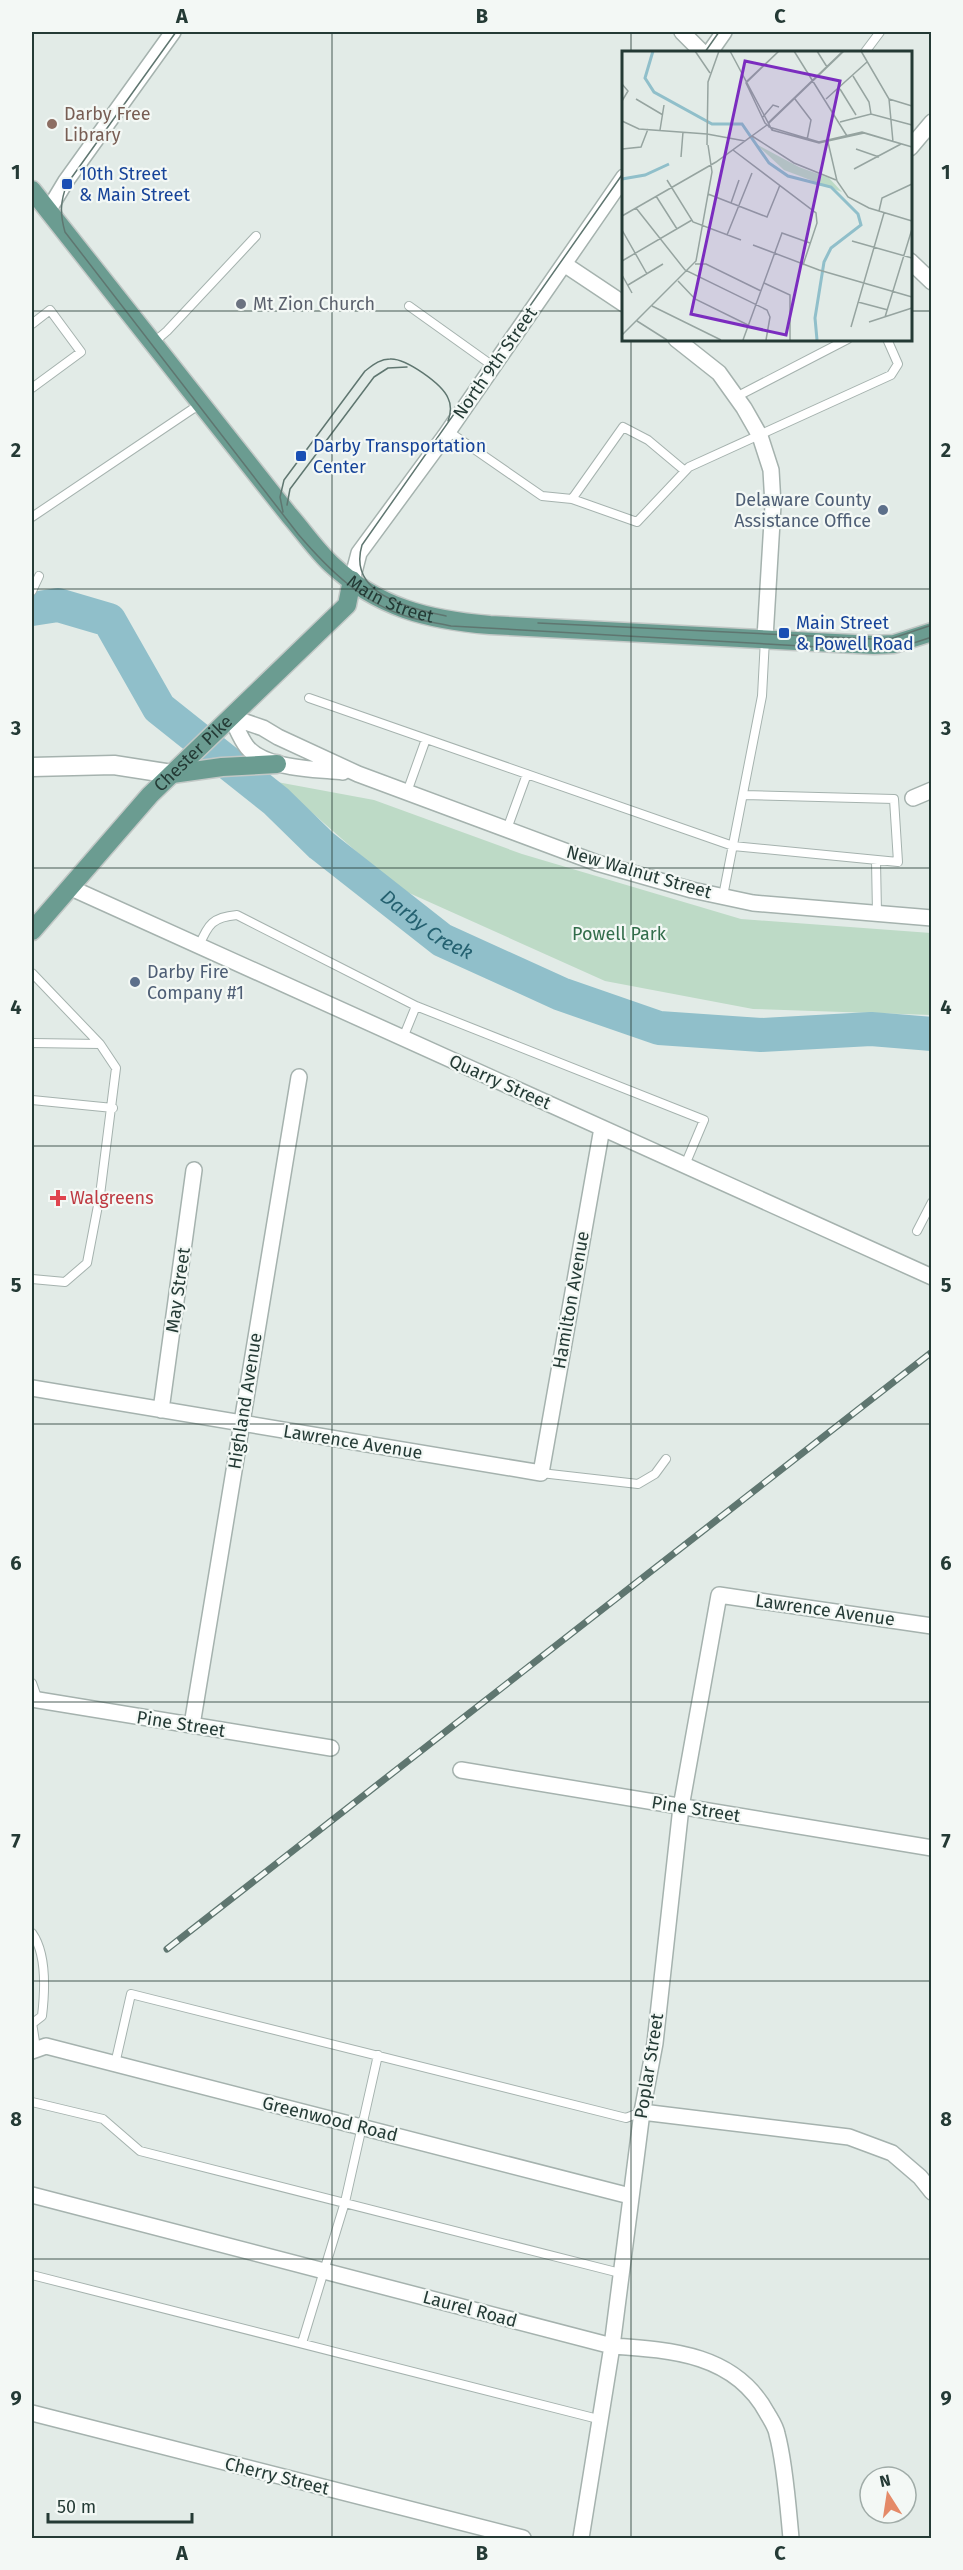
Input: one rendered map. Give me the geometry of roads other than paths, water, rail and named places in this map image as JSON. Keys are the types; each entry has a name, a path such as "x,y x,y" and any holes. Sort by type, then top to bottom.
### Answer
{"main road":[{"name":"Main Street","path":"32,190 152,344 324,556 351,580 378,598 410,613 452,622 894,644 932,632"},
{"name":"Chester Pike","path":"32,931 135,811 346,605 351,580"},
{"path":"172,774 277,764"}],"street":[{"path":"48,211 66,181 173,32"},
{"path":"682,32 701,51"},
{"path":"711,51 724,32"},
{"path":"912,146 932,122"},
{"name":"North 9th Street","path":"351,580 359,553 448,431 622,180"},
{"path":"912,263 932,282"},
{"path":"564,264 622,303"},
{"path":"677,340 719,373 760,436 771,470 773,505 765,638"},
{"name":"New Walnut Street","path":"231,717 248,747 257,755 277,764 358,774"},
{"name":"New Walnut Street","path":"231,717 263,728 358,774 597,863 753,903 932,918"},
{"path":"32,767 120,766 172,774"},
{"path":"914,798 932,790"},
{"name":"Quarry Street","path":"69,887 932,1276"},
{"name":"Highland Avenue","path":"192,1725 299,1077"},
{"name":"Hamilton Avenue","path":"541,1473 602,1128"},
{"name":"May Street","path":"161,1410 194,1170"},
{"name":"Lawrence Avenue","path":"32,1388 541,1473"},
{"name":"Lawrence Avenue","path":"718,1595 932,1626"},
{"name":"Poplar Street","path":"581,2538 598,2419 612,2346 642,2112 655,2043 681,1807 718,1595"},
{"name":"Pine Street","path":"35,1700 331,1748"},
{"name":"Pine Street","path":"461,1770 932,1848"},
{"name":"Greenwood Road","path":"34,2049 46,2046 630,2196"},
{"path":"642,2112 849,2137 892,2153 920,2177 932,2192"},
{"name":"Laurel Road","path":"32,2195 612,2346 655,2349 702,2358 731,2372 758,2396 777,2432 791,2538"},
{"name":"Cherry Street","path":"32,2413 523,2538"}],"lane":[{"path":"866,51 880,32"},
{"path":"152,344 167,332 256,236"},
{"path":"409,306 493,366"},
{"path":"32,324 50,310 81,351 32,388"},
{"path":"736,397 846,340"},
{"path":"448,431 542,496 572,499 637,522 689,466 760,436 891,375 898,364 887,340"},
{"path":"32,517 200,404"},
{"path":"572,499 623,427 648,440 685,471"},
{"path":"32,591 39,576"},
{"path":"723,896 762,696 765,638"},
{"path":"309,698 733,846 898,862 894,799"},
{"path":"407,792 426,739"},
{"path":"507,829 527,774"},
{"path":"742,795 914,798"},
{"path":"876,861 877,914"},
{"path":"199,946 207,926 224,916 237,915 416,1006 704,1120 685,1165"},
{"path":"32,974 100,1044 116,1068 112,1108 87,1263 65,1282 32,1279"},
{"path":"403,1038 416,1006"},
{"path":"32,1043 100,1044"},
{"path":"32,1100 112,1108"},
{"path":"918,1231 932,1202"},
{"name":"Lawrence Avenue","path":"541,1473 638,1484 654,1474 666,1459"},
{"path":"32,1683 35,1700"},
{"path":"32,1933 39,1944 44,1996 42,2016 32,2023 34,2049"},
{"path":"115,2064 131,1994 626,2118 642,2112"},
{"path":"302,2343 345,2202 378,2055"},
{"path":"32,2102 103,2119 140,2151 620,2273"},
{"path":"32,2275 598,2419"}],"waterway":[{"name":"Darby Creek","path":"32,609 58,605 109,620 159,708 276,801 321,845 442,940 561,994 659,1028 761,1035 871,1029 932,1034"}],"tram line":[{"path":"176,32 67,184 61,208 65,232 298,534 348,584 392,611 451,626 874,650 895,649 932,637"},
{"path":"706,51 719,32"},
{"path":"446,616 400,603 372,587 364,576 360,562 362,545 622,175"},
{"path":"283,512 280,497 284,480 365,371 377,363 386,359 397,360 414,367 431,379 444,392 449,401 451,410 448,421"},
{"path":"287,505 290,489 374,377 388,368 407,367"},
{"path":"538,623 874,639 893,638 932,625"}],"railway":[{"path":"167,1949 932,1352"}],"place":[{"name":"Darby Free Library","path":"52,124"},
{"name":"10th Street & Main Street","path":"67,184"},
{"name":"Mt Zion Church","path":"241,304"},
{"name":"Darby Transportation Center","path":"301,456"},
{"name":"Delaware County Assistance Office","path":"883,510"},
{"name":"Main Street & Powell Road","path":"784,633"},
{"name":"Darby Fire Company #1","path":"135,982"},
{"name":"Walgreens","path":"58,1198"}],"park label":[{"name":"Powell Park","path":"619,934"}]}
